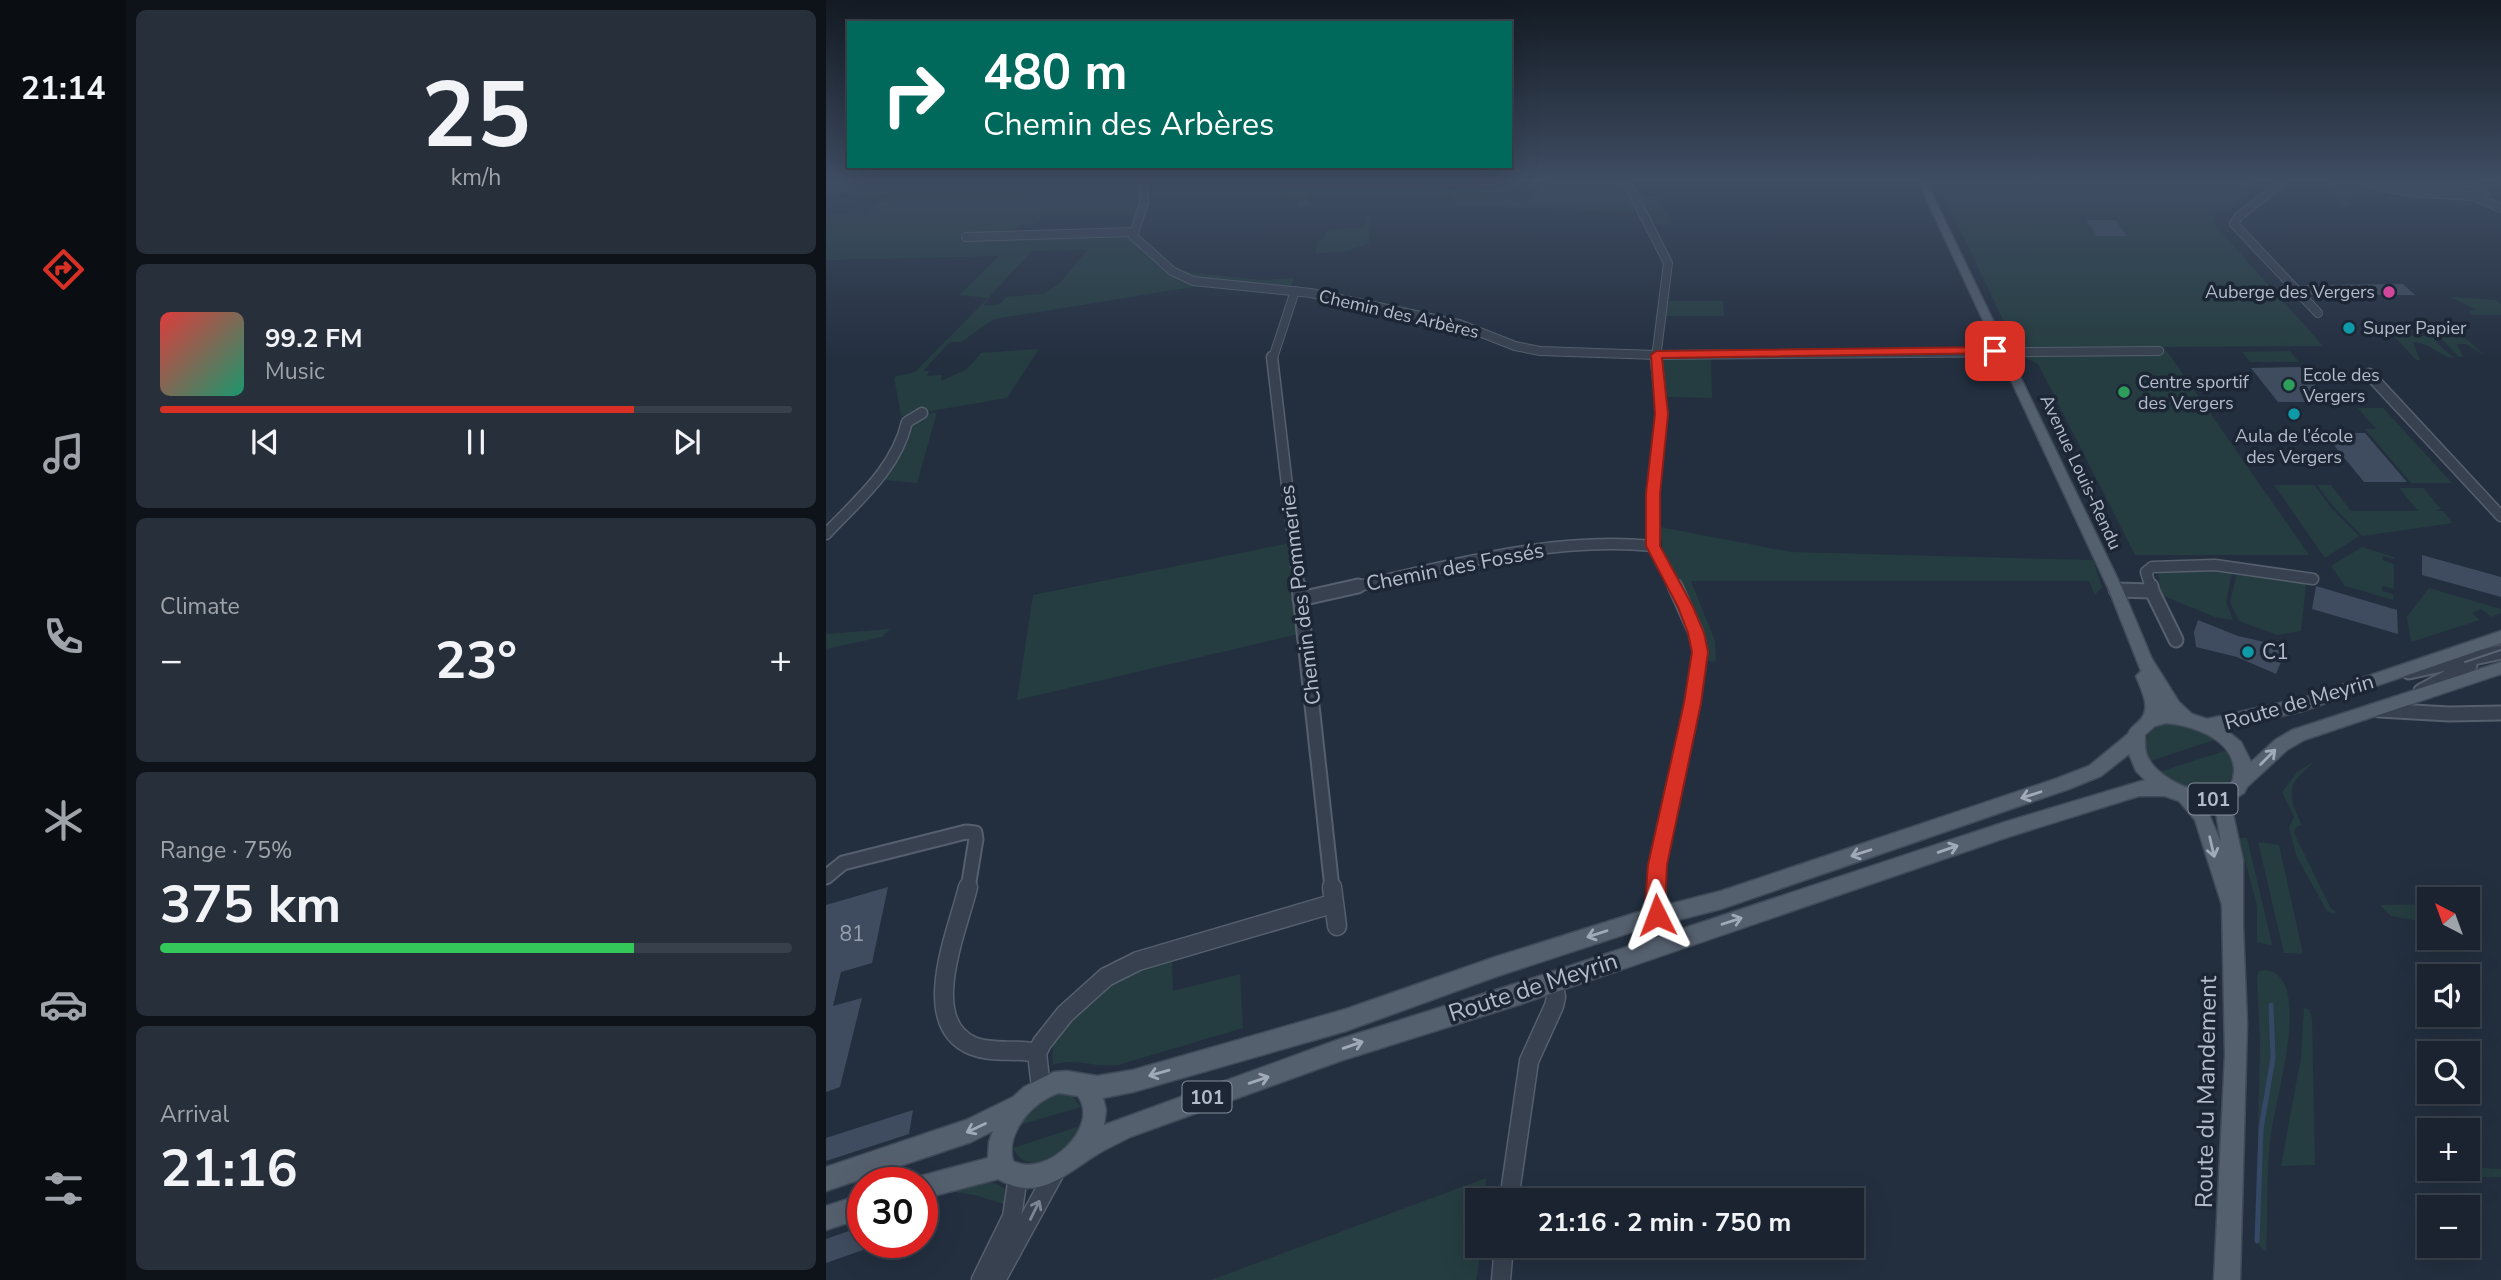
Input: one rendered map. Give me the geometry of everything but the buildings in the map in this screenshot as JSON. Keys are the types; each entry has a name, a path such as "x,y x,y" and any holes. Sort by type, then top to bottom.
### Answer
{"main road":[{"name":"Avenue Louis-Rendu","path":"1950,242 2116,590 2141,652 2168,702 2186,718"},
{"name":"Route de Meyrin","path":"2208,726 2296,706 2501,637"},
{"name":"Avenue Louis-Rendu","path":"2141,652 2145,677 2154,704 2151,720"},
{"name":"101","path":"2411,696 2501,668"},
{"name":"Route de Meyrin","path":"2241,782 2289,739 2411,696"},
{"name":"101","path":"2166,716 2186,718 2208,726 2222,735 2237,752 2243,768 2241,782 2226,796 2206,799 2177,792 2145,768 2137,752 2136,738 2140,728 2151,720 2166,716"},
{"name":"Route de Meyrin","path":"826,1179 961,1135 1020,1103 1041,1088 1061,1081 1101,1086 1133,1081 1289,1037 1657,915 1721,900 2063,784 2095,771 2136,738"},
{"name":"Route de Meyrin","path":"938,1184 1011,1171 1037,1176 1061,1165 1105,1136 1167,1110 1400,1030 2139,788 2177,792"},
{"name":"Route du Mandement","path":"2177,792 2203,816 2231,904"},
{"name":"Route du Mandement","path":"2226,796 2223,804 2224,818 2235,861 2231,904 2236,1012 2236,1083 2227,1280"},
{"path":"1061,1165 1088,1136 1094,1118 1094,1100 1085,1086"},
{"name":"Route de Meyrin","path":"1011,1171 1000,1157 1000,1139 1007,1121 1020,1103"},
{"path":"826,1218 847,1211"}],"street":[{"path":"1137,242 1172,271 1188,279 1295,291"},
{"path":"1657,915 1655,904 1658,865 1693,703 1700,652 1686,607 1653,546 1653,494 1662,414 1656,355 1667,259 1658,242"},
{"path":"2251,242 2318,313"},
{"name":"Chemin des Arbères","path":"1295,291 1459,324 1532,350 1656,355 2159,351"},
{"name":"Chemin des Pommeries","path":"1295,291 1272,354 1330,858 1332,904 1337,926"},
{"path":"2369,374 2501,516"},
{"path":"826,534 892,461 902,443 907,422 922,413"},
{"name":"Chemin des Fossés","path":"1300,599 1521,550 1611,543 1653,546"},
{"path":"2176,640 2146,572 2152,567 2215,565 2313,579"},
{"path":"2116,590 2152,590"},
{"path":"2389,676 2501,652"},
{"path":"2411,696 2482,658"},
{"path":"2367,711 2397,710 2449,715 2501,713"},
{"path":"826,868 966,832 975,833 966,893 944,995 945,1013 957,1035 972,1045 985,1049 1027,1050 1037,1053"},
{"path":"826,877 844,863"},
{"path":"1041,1088 1037,1053 1050,1031 1084,994 1106,976 1125,966 1332,904"},
{"path":"1511,1188 1529,1061 1556,997 1553,981"},
{"path":"996,1280 1061,1165"},
{"path":"981,1280 1014,1211 1019,1188 1011,1171"},
{"path":"1501,1280 1503,1258"}],"green space":[{"path":"826,242 1132,242 1159,265 1199,286 994,319 961,342 950,342 923,371 929,371 927,376 942,375 941,381 967,369 981,353 1039,349 1007,398 901,416 894,377 915,372 988,298 960,295 999,256 826,260","holes":["1087,250 1060,283 1043,294 1006,297 1000,304 984,306 1032,251"]},
{"path":"1317,242 1369,242 1348,251 1316,253"},
{"name":"Centre sportif des Vergers","path":"1966,242 2230,242 2323,346 2164,347 2309,555 2135,555 2038,364 2020,355"},
{"path":"1178,271 1262,280 1294,278 1291,287 1194,279"},
{"path":"2451,297 2496,300 2501,304 2501,315 2472,315 2469,311 2476,310"},
{"path":"1665,301 1723,301 1724,316 1664,316"},
{"path":"2434,331 2459,333 2486,356 2466,344 2457,344 2463,357 2459,357"},
{"path":"2423,332 2430,332 2438,344 2454,358 2424,344 2413,342 2420,360 2416,360 2394,336 2426,336"},
{"path":"2290,351 2299,362 2250,362 2242,352"},
{"path":"1711,356 1712,398 1666,397 1661,357"},
{"path":"2358,408 2383,408 2452,483 2411,483 2365,429 2376,429"},
{"path":"937,412 917,483 884,480 902,453 909,427 926,414"},
{"path":"2274,485 2314,485 2333,510 2359,536 2325,558"},
{"path":"2317,485 2331,485 2351,511 2418,511 2399,488 2423,488 2441,509 2435,511 2443,511 2453,523 2362,536 2336,510"},
{"path":"1660,527 1791,552 2093,560 2102,587 2095,595 2089,581 1691,581 1715,641 1716,660 1712,662 1707,660 1663,552"},
{"path":"1290,543 1299,634 1017,700 1033,595"},
{"path":"2362,547 2394,557 2383,556 2382,560 2394,564 2394,589 2382,586 2382,591 2393,594 2393,600 2345,586 2331,566"},
{"path":"2215,568 2232,573 2226,601 2233,620 2215,617 2161,595 2158,571"},
{"path":"2237,574 2251,577 2253,574 2306,584 2301,631 2277,635 2239,621 2230,602"},
{"path":"2429,588 2501,609 2501,613 2491,617 2481,609 2472,613 2480,620 2411,642 2407,617"},
{"path":"890,629 882,637 826,649 826,634"},
{"path":"2167,723 2185,723 2217,739 2150,761 2146,748 2147,736 2154,728"},
{"path":"2227,750 2233,767 2232,774 2225,786 2218,790 2210,792 2189,788 2159,772"},
{"path":"2313,762 2293,785 2293,804 2302,825 2296,827 2294,833 2330,907 2336,912 2333,914 2327,911 2297,857 2289,827 2294,817 2282,792 2297,772"},
{"path":"2239,838 2247,838 2272,944 2270,945 2257,942 2257,905"},
{"path":"2258,842 2279,845 2303,954 2284,953"},
{"path":"2417,904 2417,921 2391,916 2380,905"},
{"path":"1172,957 1173,991 1240,974 1243,1028 1118,1065 1069,1062 1052,1065 1053,1042 1059,1030 1111,980"},
{"path":"2265,970 2280,977 2287,993 2290,1016 2284,1070 2269,1149 2266,1252 2259,1245 2256,1236 2260,1043 2257,976 2259,971"},
{"path":"2304,1008 2310,1010 2312,1019 2315,1165 2281,1166 2301,1057"},
{"path":"1063,1093 1072,1095 1081,1107 1016,1126 1042,1101"},
{"path":"1080,1126 1068,1144 1049,1159 1029,1162 1020,1158 1013,1148"},
{"path":"2480,1168 2501,1169 2501,1177 2480,1177"},
{"path":"1486,1178 1485,1188 1465,1188 1465,1258 1479,1258 1476,1280 1211,1280"},
{"path":"979,1180 995,1183 1005,1189 1008,1192 1007,1205 975,1195 948,1191"}],"waterway":[{"path":"2257,1241 2261,1129 2273,1058 2271,1005"}],"tram line":[{"path":"2465,662 2501,650"}],"place":[{"name":"Auberge des Vergers","path":"2389,292"},
{"name":"Super Papier","path":"2349,328"},
{"name":"Ecole des Vergers","path":"2289,385"},
{"name":"Centre sportif des Vergers","path":"2124,392"},
{"name":"Aula de l’école des Vergers","path":"2294,414"},
{"name":"C1","path":"2248,652"}],"route":[{"path":"1657,915 1655,904 1658,865 1693,703 1700,652 1686,607 1653,546 1653,494 1662,414 1656,355 1995,351"}]}
